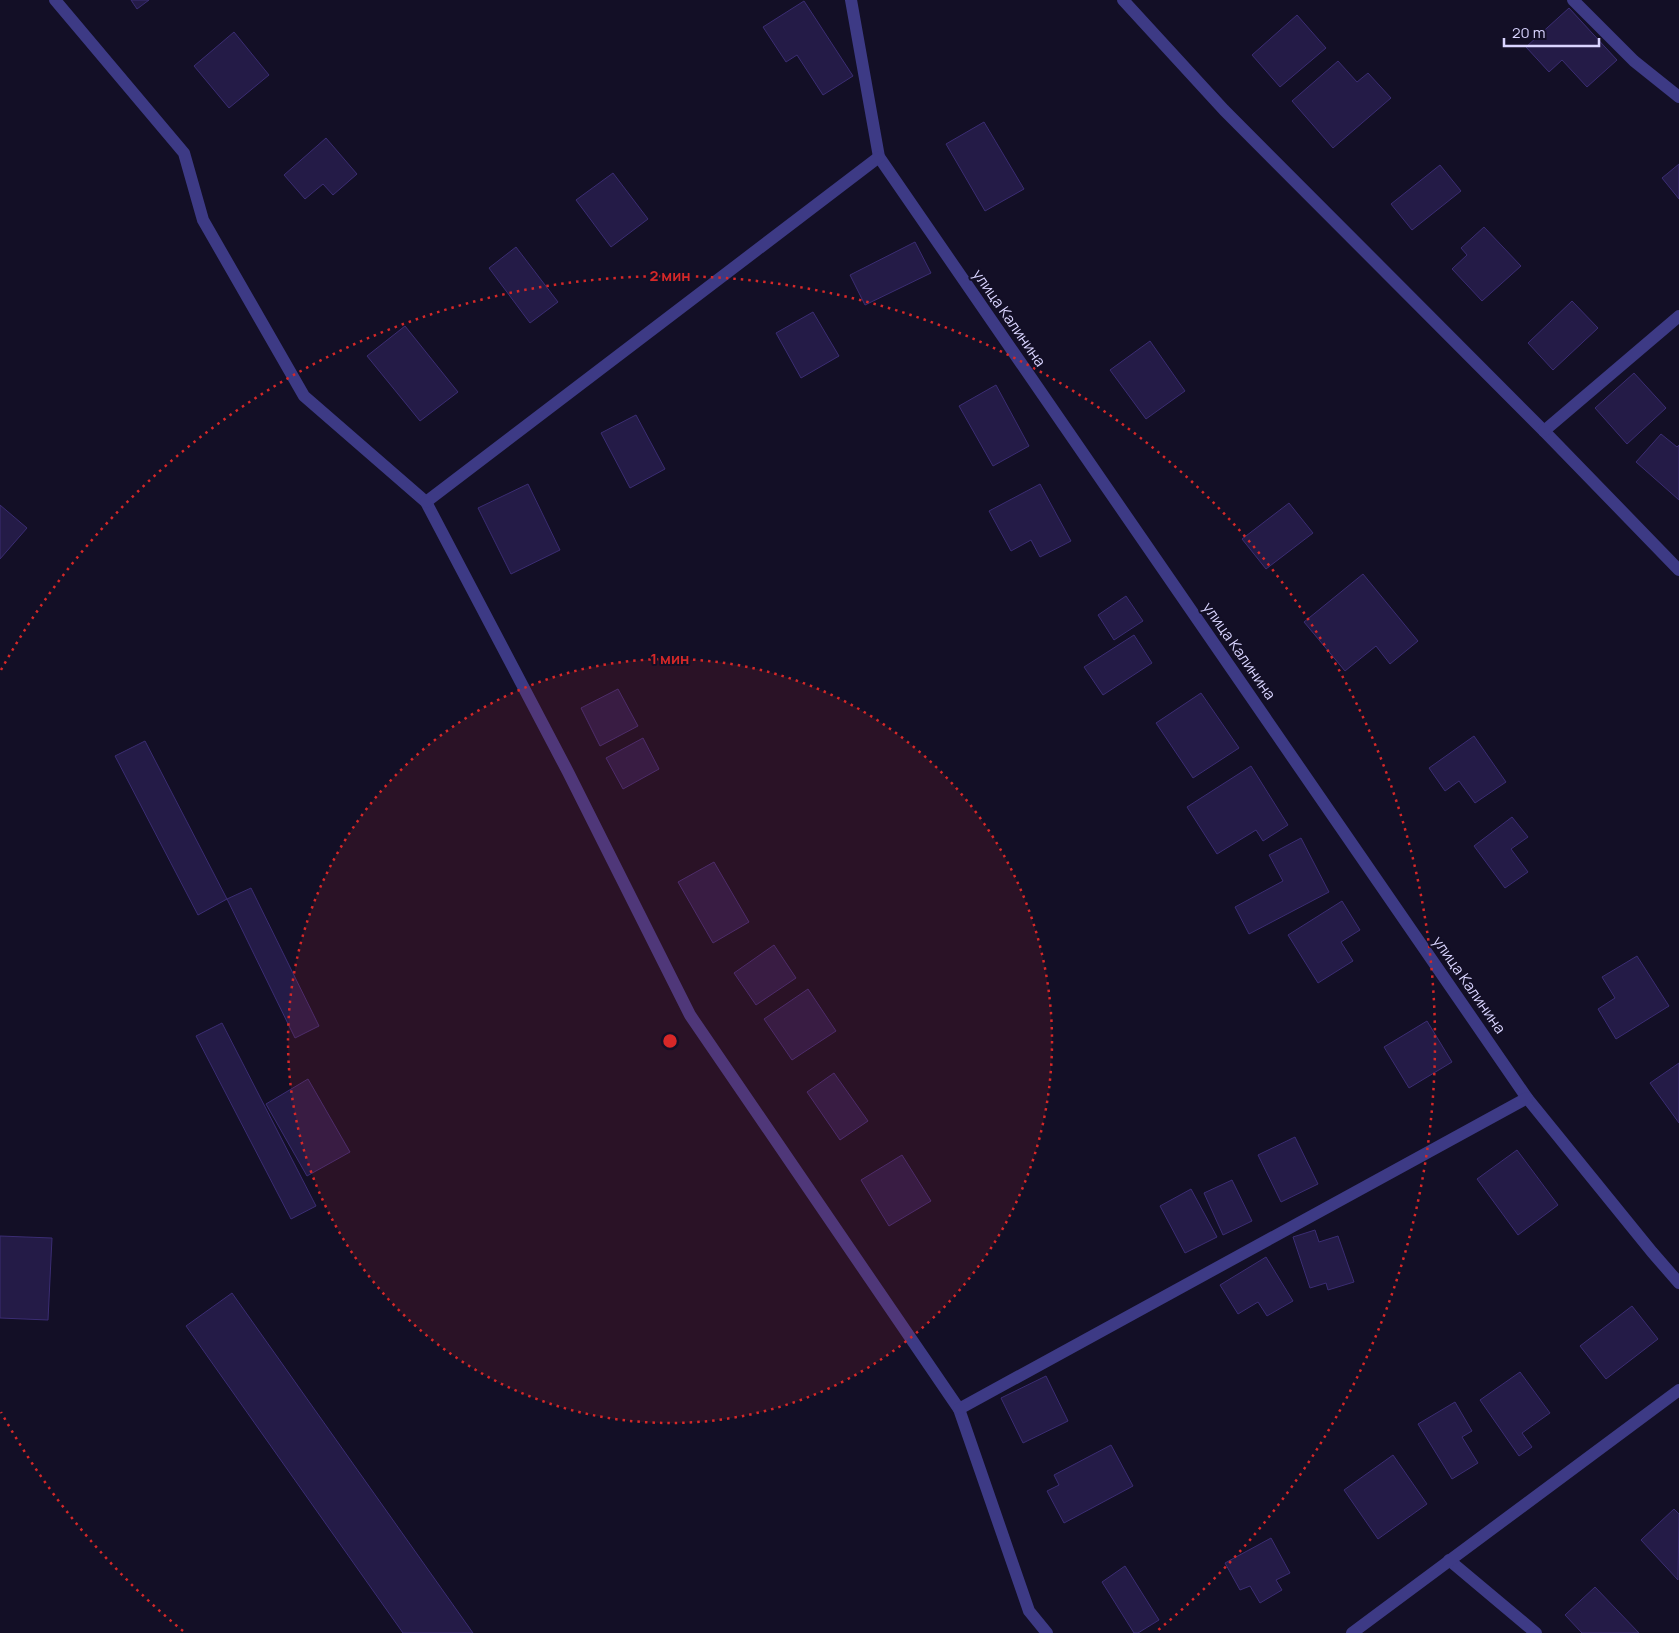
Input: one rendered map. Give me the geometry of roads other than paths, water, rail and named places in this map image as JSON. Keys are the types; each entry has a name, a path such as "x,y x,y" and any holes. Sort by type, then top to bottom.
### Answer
{"street":[{"path":"55,0 184,153 203,220 304,396 426,502 564,763 690,1015 959,1410 1029,1611 1047,1633"},
{"name":"улица Калинина","path":"851,0 879,157 1527,1098 1679,1283"},
{"path":"1123,0 1224,110 1544,431 1679,570"},
{"path":"1573,0 1634,61 1679,97"},
{"path":"426,502 879,157"},
{"path":"1544,431 1679,316"},
{"path":"959,1410 1527,1098"},
{"path":"1352,1633 1679,1390"},
{"path":"1450,1560 1536,1633"}]}
